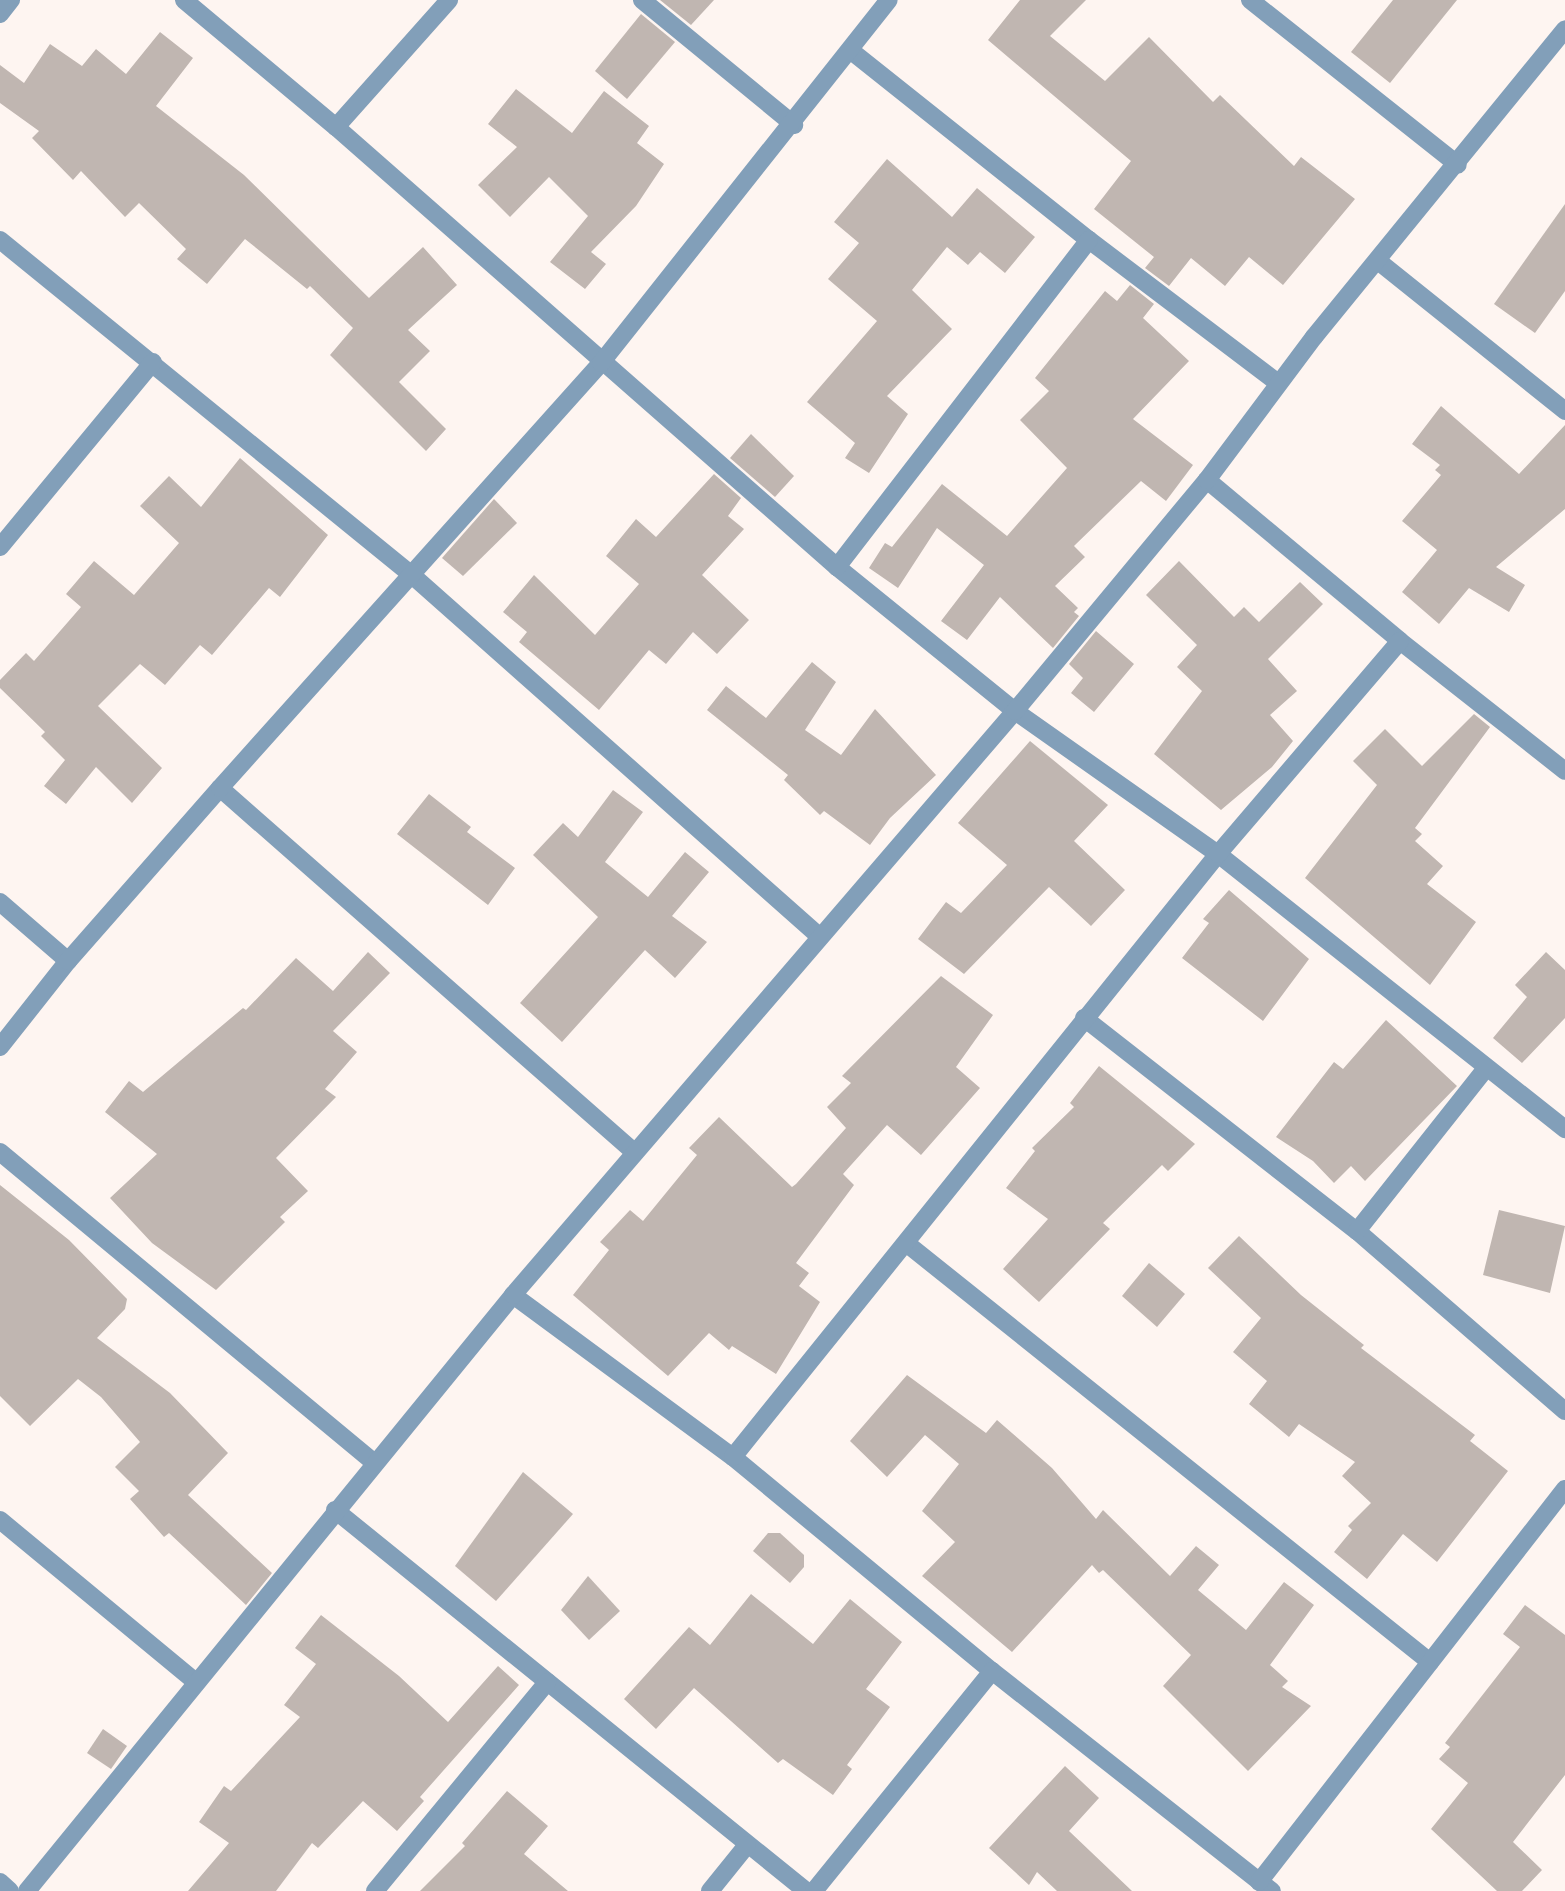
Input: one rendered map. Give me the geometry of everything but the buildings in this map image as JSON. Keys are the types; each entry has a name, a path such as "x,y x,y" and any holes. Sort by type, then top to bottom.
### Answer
{"street":[{"path":"0,14 11,0"},
{"path":"184,0 336,127 837,568 1016,711 1218,854 1565,1129"},
{"path":"336,127 449,0"},
{"path":"642,0 794,125"},
{"path":"0,1047 68,961 220,788 413,576 601,363 794,125 889,0"},
{"path":"1250,0 1458,165"},
{"path":"27,1891 374,1462 513,1295 818,936 1016,711 1208,480 1278,383 1458,165 1565,29"},
{"path":"850,50 1089,240 1278,383"},
{"path":"0,240 413,576 818,936"},
{"path":"837,568 1089,240"},
{"path":"1378,261 1565,411"},
{"path":"0,547 6,527 153,362"},
{"path":"1208,480 1400,641 1565,771"},
{"path":"733,1457 1218,854 1400,641"},
{"path":"220,788 634,1152"},
{"path":"0,902 68,961"},
{"path":"1084,1018 1357,1231 1565,1411"},
{"path":"1357,1231 1486,1068"},
{"path":"0,1152 374,1462"},
{"path":"906,1243 1430,1662"},
{"path":"513,1295 733,1457 992,1671 1266,1886 1430,1662 1565,1489"},
{"path":"335,1510 806,1891"},
{"path":"0,1520 196,1682"},
{"path":"814,1891 992,1671"},
{"path":"375,1891 547,1682"},
{"path":"710,1891 747,1845"},
{"path":"0,1882 10,1891"}]}
